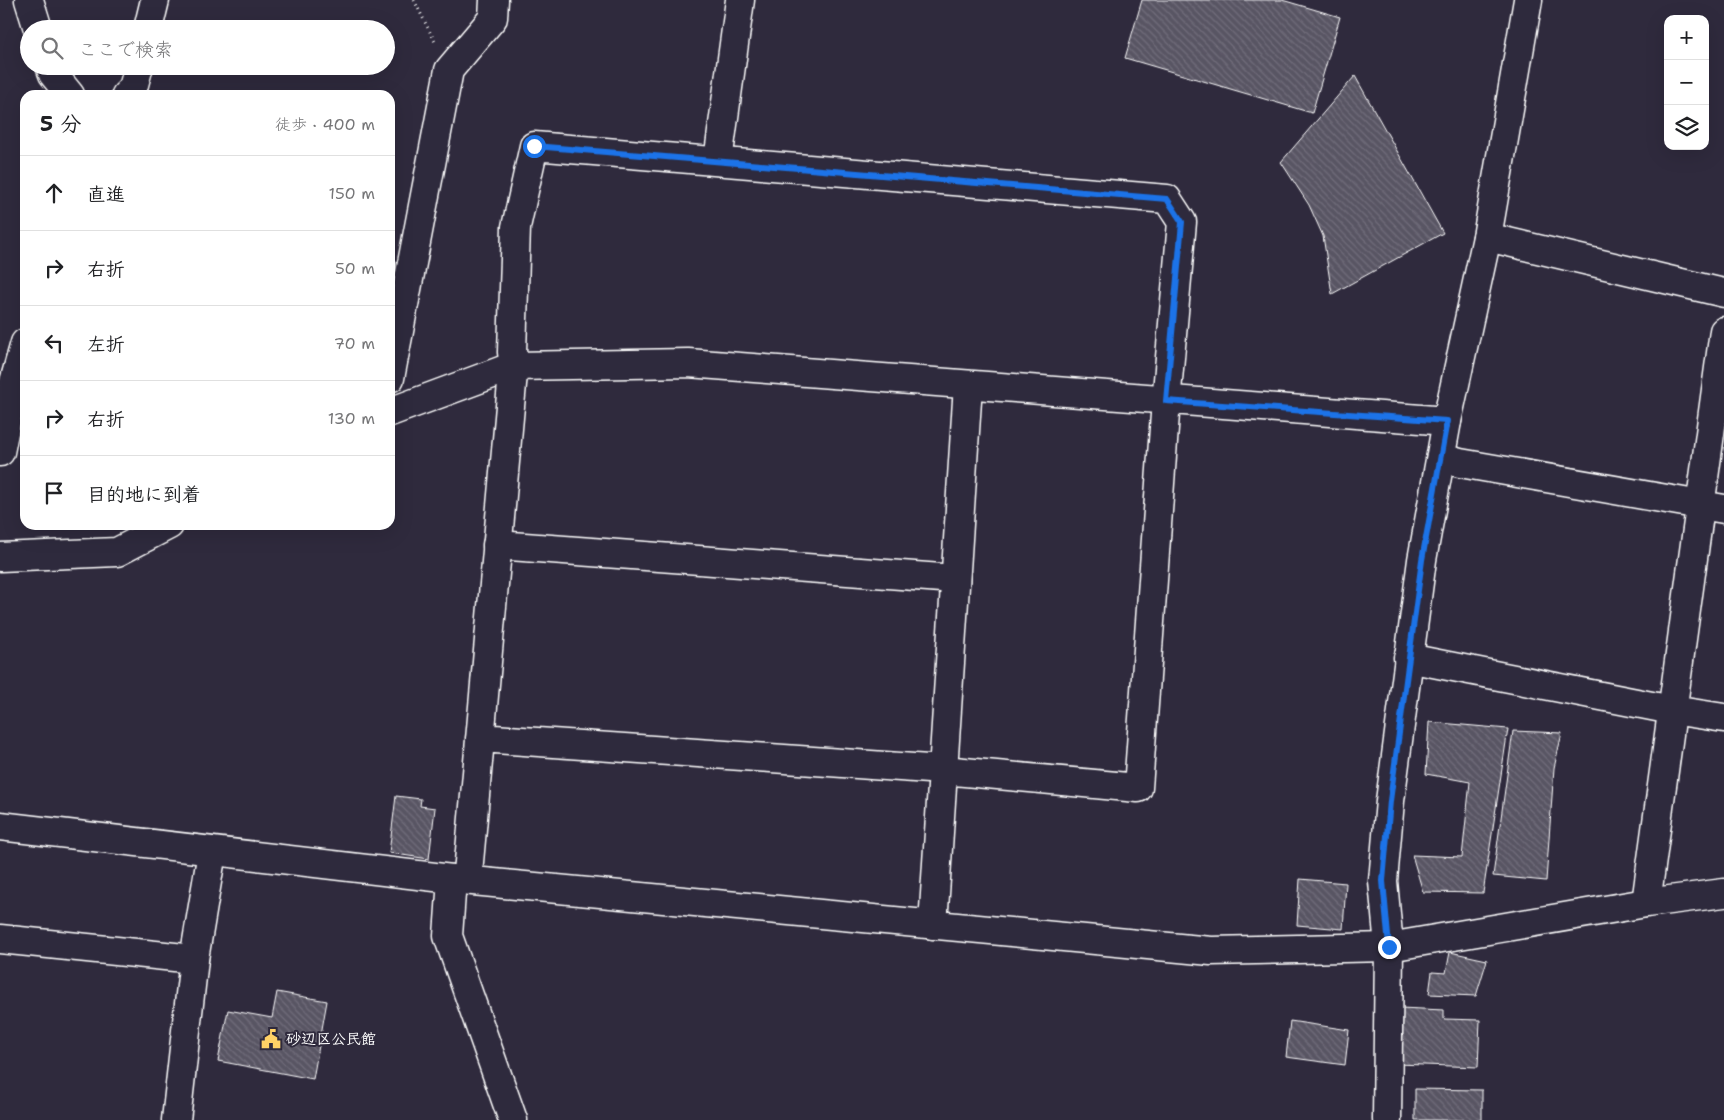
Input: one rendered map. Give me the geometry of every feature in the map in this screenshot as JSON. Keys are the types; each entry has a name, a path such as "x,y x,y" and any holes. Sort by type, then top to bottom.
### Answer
{"street":[{"path":"29,0 35,20"},
{"path":"150,20 155,0"},
{"path":"395,352 449,70 493,18 494,0"},
{"path":"718,161 740,0"},
{"path":"1387,1120 1389,947 1383,881 1390,801 1408,658 1422,560 1447,421 1486,237 1528,0"},
{"path":"54,75 66,90"},
{"path":"131,90 137,75"},
{"path":"480,738 943,770 1138,788 1166,401 1182,222 1167,199 534,146 516,227 512,352 514,366 480,738 459,879 448,936 512,1120"},
{"path":"1486,237 1724,293"},
{"path":"1646,903 1672,710 1712,507 1724,331"},
{"path":"0,452 20,361"},
{"path":"395,410 514,366 688,363 1447,421"},
{"path":"933,925 968,385"},
{"path":"1441,458 1460,463 1712,507"},
{"path":"0,557 117,552 159,530"},
{"path":"497,545 955,579"},
{"path":"1408,658 1672,710 1724,718"},
{"path":"0,826 212,852 459,879 1211,951 1389,947 1646,903 1724,893"},
{"path":"176,1120 194,959 212,852"},
{"path":"0,939 194,959"}],"path":[{"path":"414,0 449,70"}],"building":[{"path":"1142,0 1282,0 1340,17 1312,113 1125,58"},
{"path":"1355,76 1443,233 1332,294 1323,236 1309,205 1281,162"},
{"path":"1429,722 1508,729 1483,893 1423,892 1412,855 1462,857 1470,782 1426,774"},
{"path":"1513,731 1562,733 1554,768 1546,881 1493,876"},
{"path":"396,796 421,799 420,806 435,808 429,859 389,853"},
{"path":"1300,879 1346,883 1343,929 1297,925"},
{"path":"1450,952 1487,960 1476,996 1429,994 1432,972 1446,973"},
{"name":"砂辺区公民館","path":"277,992 327,1001 313,1079 218,1061 228,1010 272,1018"},
{"path":"1400,1008 1444,1010 1444,1019 1480,1020 1478,1067 1397,1064"},
{"path":"1290,1021 1349,1030 1345,1065 1286,1057"},
{"path":"1415,1089 1482,1090 1482,1120 1415,1120"}],"place":[{"name":"砂辺区公民館","path":"271,1039"}],"route":[{"path":"534,146 1167,199 1182,222 1166,401 1447,421 1422,560 1390,801 1383,881 1389,947"}]}
